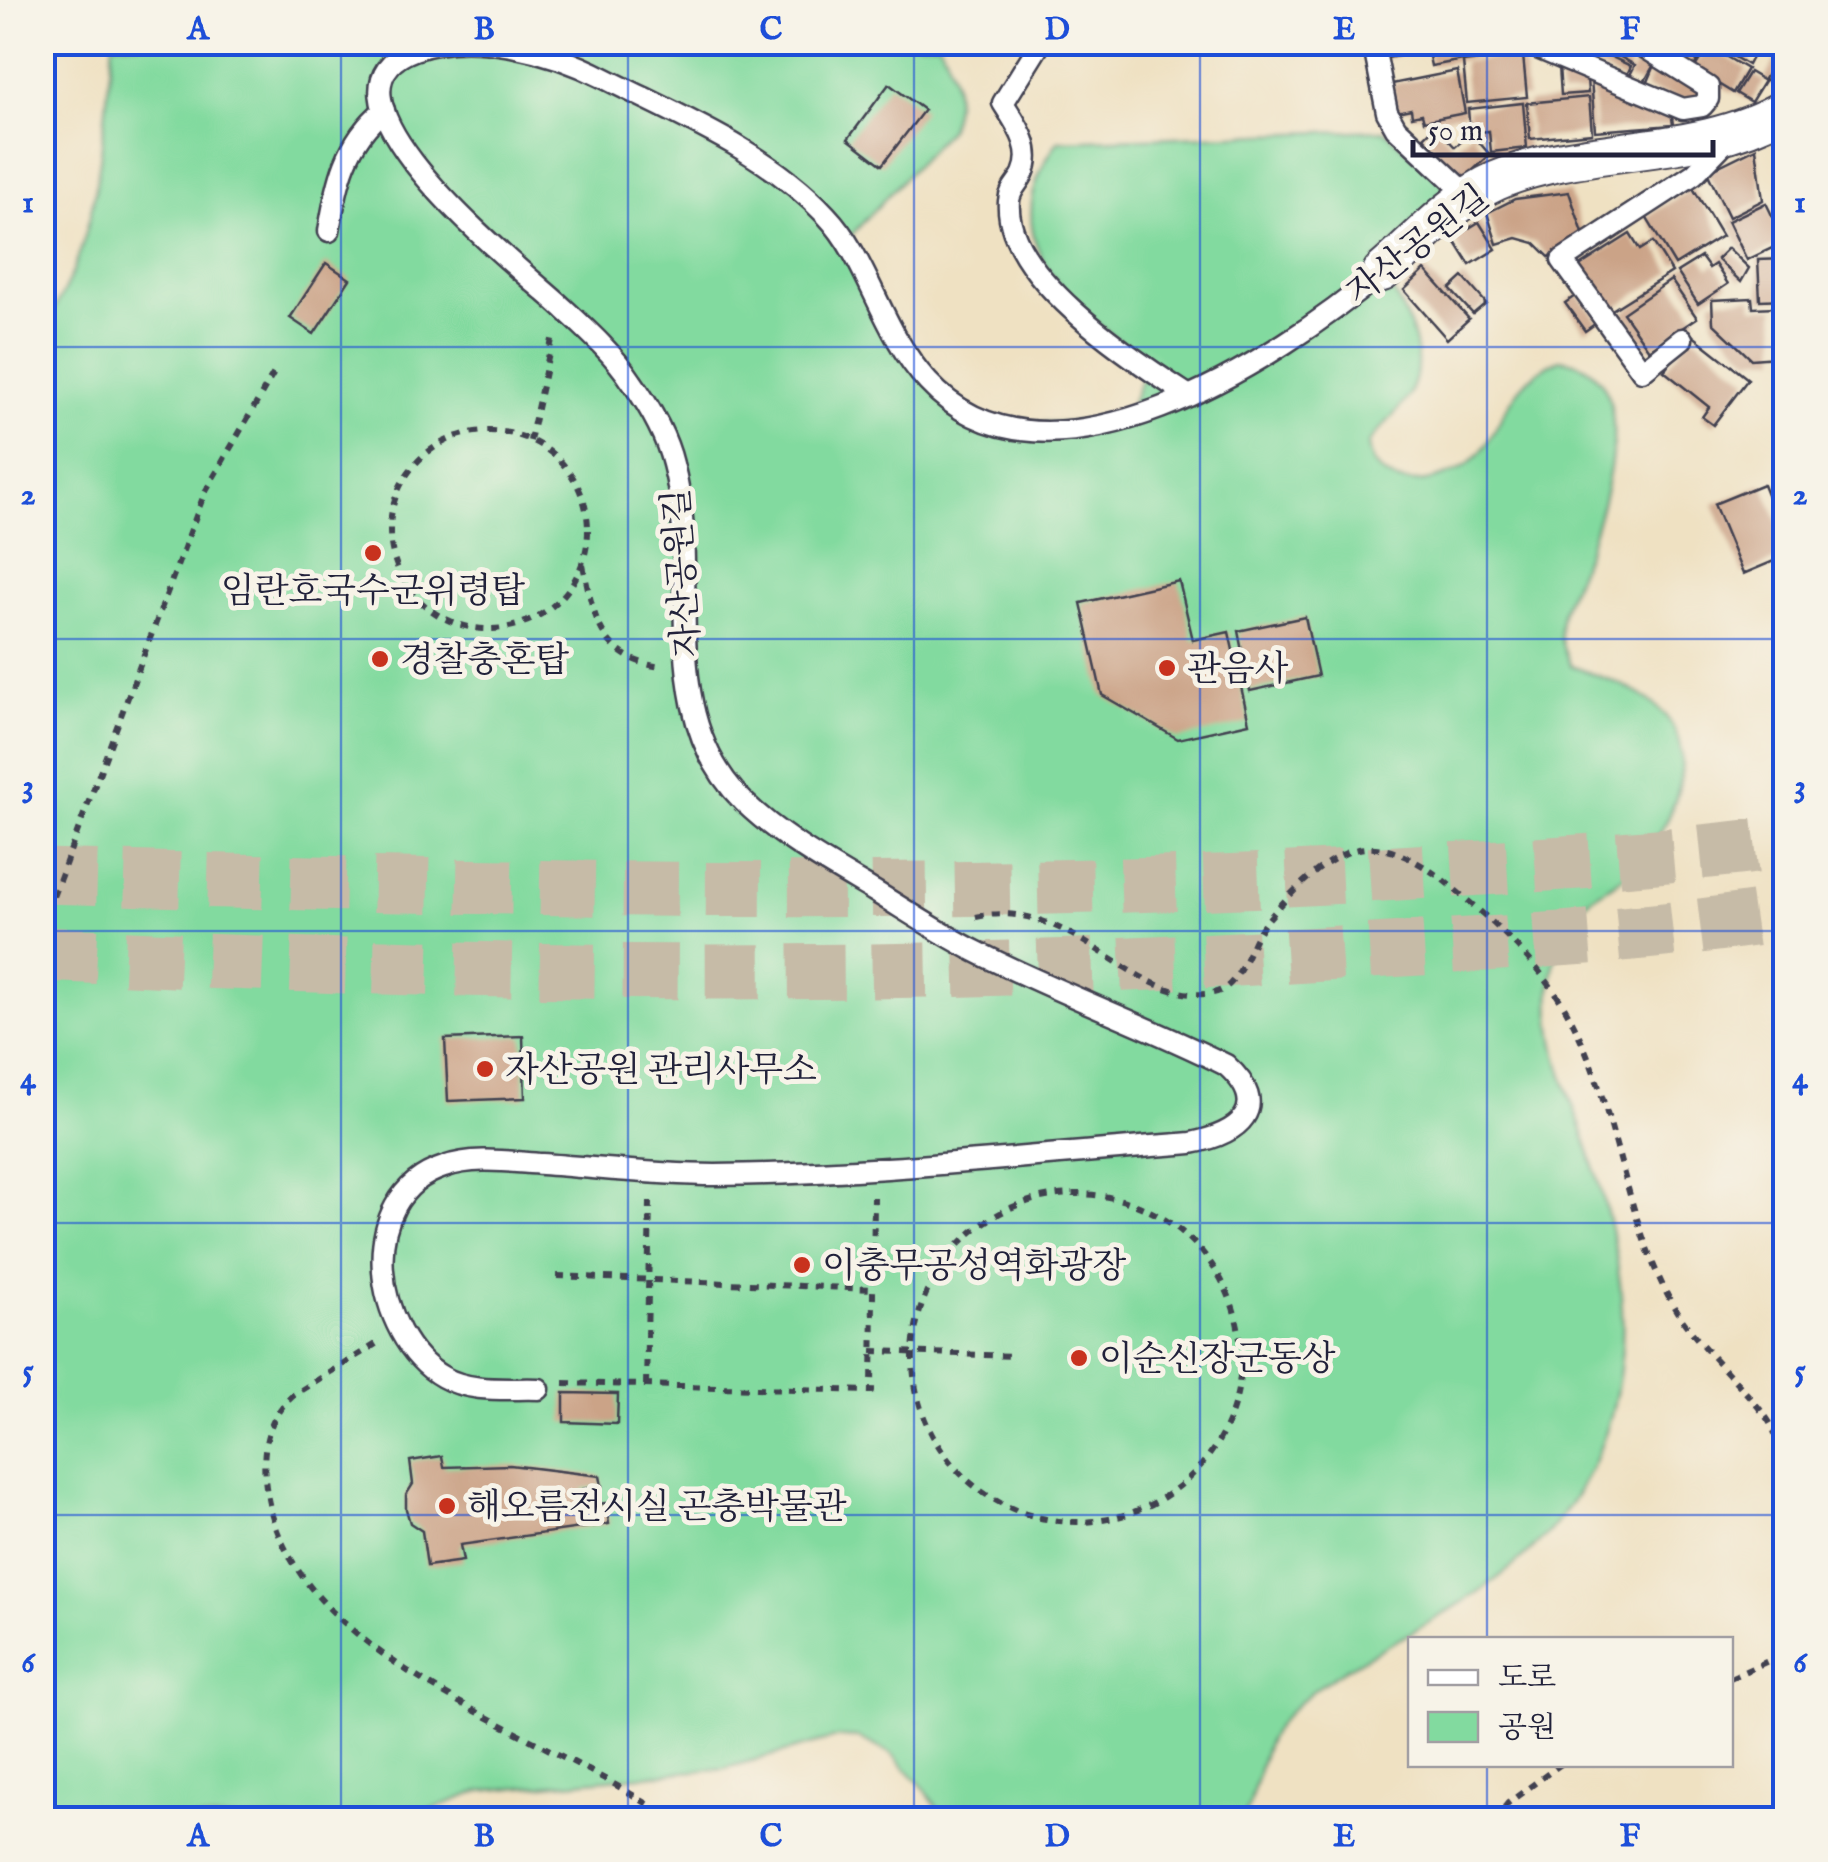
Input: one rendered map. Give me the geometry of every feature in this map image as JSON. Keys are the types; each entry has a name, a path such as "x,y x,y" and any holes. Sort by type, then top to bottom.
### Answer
{"street":[{"name":"자산공원길","path":"1382,272 1469,196 1491,183 1534,169 1735,132 1786,108"}],"lane":[{"path":"1040,42 1003,104 1026,140 1024,172 1012,188 1008,204 1015,231 1048,287 1096,331 1186,394"},
{"path":"1373,42 1387,112 1396,128 1469,196"},
{"path":"1523,42 1682,109 1702,106 1708,99 1708,87 1636,42"},
{"name":"자산공원길","path":"539,1389 455,1383 420,1361 399,1332 385,1297 387,1225 398,1205 426,1176 441,1167 473,1161 713,1175 896,1166 1191,1142 1231,1132 1240,1125 1247,1098 1244,1086 1226,1066 974,950 823,861 748,806 719,774 706,749 687,670 681,518 673,464 656,420 630,379 560,304 450,205 406,153 384,110 382,85 391,65 425,48 452,44 516,48 582,67 734,144 805,194 847,240 878,310 924,378 950,404 984,423 1053,432 1124,422 1186,394 1326,316 1382,272"},
{"path":"329,231 334,197 350,147 362,128 384,110"},
{"path":"1682,339 1642,372 1562,260 1694,174 1735,132"}],"path":[{"path":"530,441 560,304"},
{"path":"42,926 205,492 275,371"},
{"path":"481,430 512,433 530,441 566,468 582,498 588,531 582,564 566,593 541,615 510,628 477,630 445,620 418,600 399,573 390,542 392,510 403,480 423,456 450,438 481,430"},
{"path":"582,564 594,612 616,652 641,664 687,670"},
{"path":"934,927 995,913 1046,920 1166,988 1216,993 1234,981 1264,924 1333,860 1358,849 1377,848 1402,854 1444,880 1537,969 1572,1020 1592,1068 1650,1258 1672,1304 1769,1420 1786,1466"},
{"path":"646,1385 651,1171"},
{"path":"1094,1194 1146,1209 1191,1240 1223,1284 1240,1336 1238,1390 1219,1442 1184,1484 1138,1512 1086,1523 1032,1518 982,1494 956,1469 944,1456 919,1408 912,1352 922,1301 949,1254 990,1218 1040,1197 1094,1194"},
{"path":"539,1389 558,1382 872,1391 874,1197"},
{"path":"557,1276 874,1288"},
{"path":"399,1332 308,1382 282,1406 266,1439 264,1464 266,1496 282,1538 340,1619 384,1655 459,1703 640,1798 671,1820"},
{"path":"872,1351 1014,1356"},
{"path":"1733,1677 1786,1653"},
{"path":"1494,1820 1508,1802 1558,1767"}],"green space":[{"path":"113,43 939,43 954,85 955,106 949,129 847,240 899,344 985,423 1124,422 1148,363 1067,294 1048,268 1035,240 1031,210 1038,177 1058,141 1384,130 1453,191 1376,260 1402,308 1417,361 1409,395 1368,444 1380,471 1406,482 1421,482 1465,466 1488,442 1524,383 1560,359 1587,368 1604,387 1612,412 1609,473 1593,533 1564,607 1561,641 1571,666 1620,684 1655,705 1676,732 1681,753 1676,796 1658,837 1632,870 1586,902 1573,916 1558,950 1551,987 1556,1051 1603,1197 1620,1282 1620,1366 1613,1408 1600,1449 1580,1489 1542,1539 1520,1560 1471,1597 1331,1678 1280,1722 1267,1744 1242,1819 945,1819 925,1789 892,1754 859,1738 839,1737 726,1768 481,1791 404,1819 47,1820 43,1814 42,327 76,263 87,227 101,153"}],"building":[{"path":"1379,42 1421,42 1422,52 1381,59"},
{"path":"1426,42 1487,42 1490,55 1431,66"},
{"path":"1571,42 1595,47 1587,63 1566,54"},
{"path":"1604,42 1627,42 1657,59 1642,86 1628,79 1635,65 1602,47"},
{"path":"1677,42 1705,45 1693,69 1674,49"},
{"path":"1731,42 1760,42 1748,65 1726,52"},
{"path":"1786,42 1786,86 1783,89 1764,79"},
{"path":"1708,46 1747,69 1733,93 1694,69"},
{"path":"1597,50 1631,66 1624,81 1590,64"},
{"path":"1523,55 1527,97 1467,103 1463,62"},
{"path":"1657,60 1704,89 1697,103 1645,89"},
{"path":"1559,66 1587,78 1588,93 1561,95"},
{"path":"1457,71 1465,113 1424,121 1422,114 1412,116 1411,109 1397,112 1392,84"},
{"path":"1749,72 1764,81 1751,102 1736,93"},
{"path":"1591,79 1671,110 1673,125 1595,131"},
{"path":"889,84 924,110 882,165 848,139"},
{"path":"1589,97 1592,133 1530,139 1527,103"},
{"path":"1523,103 1527,148 1491,152 1489,131 1470,133 1468,109"},
{"path":"1435,126 1455,147 1471,133 1490,155 1463,179 1424,137"},
{"path":"1756,148 1763,200 1729,217 1707,172"},
{"path":"1693,188 1722,236 1675,265 1646,217"},
{"path":"1569,192 1584,236 1549,257 1535,243 1517,238 1497,244 1487,213 1515,199"},
{"path":"1766,203 1785,242 1747,260 1728,221"},
{"path":"1479,222 1496,249 1470,265 1453,238"},
{"path":"1630,234 1640,250 1653,242 1672,272 1607,313 1578,267"},
{"path":"1728,248 1749,268 1741,282 1717,259"},
{"path":"1701,257 1709,268 1715,264 1728,284 1698,304 1677,272"},
{"path":"1786,259 1786,299 1760,300 1758,260"},
{"path":"326,263 350,279 314,334 290,318"},
{"path":"1425,270 1469,319 1447,339 1404,290"},
{"path":"1463,277 1486,303 1473,314 1450,289"},
{"path":"1671,280 1697,318 1649,350 1623,313"},
{"path":"1578,294 1599,321 1585,331 1565,303"},
{"path":"1752,298 1753,308 1775,307 1777,357 1751,359 1713,323 1712,300"},
{"path":"1692,335 1748,379 1713,425 1702,417 1709,407 1664,371"},
{"path":"1763,484 1786,542 1786,556 1743,574 1714,504"},
{"name":"관음사","path":"1179,581 1193,640 1229,632 1249,723 1178,739 1102,695 1081,603"},
{"path":"1305,617 1318,676 1250,691 1238,631"},
{"name":"자산공원 관리사무소","path":"523,1036 525,1098 448,1101 445,1039"},
{"path":"564,1393 618,1394 617,1424 564,1422"},
{"path":"442,1456 444,1467 510,1465 600,1476 602,1486 583,1489 585,1506 606,1503 609,1524 460,1545 463,1561 427,1566 422,1531 410,1523 406,1509 406,1495 413,1484 410,1461"}],"tunnel":[{"path":"42,876 539,888 1035,887 1201,883 1524,866 1786,842"},
{"path":"42,954 529,970 1016,968 1563,939 1786,914"}],"place":[{"name":"임란호국수군위령탑","path":"373,553"},
{"name":"경찰충혼탑","path":"380,659"},
{"name":"관음사","path":"1167,668"},
{"name":"자산공원 관리사무소","path":"485,1069"},
{"name":"이충무공성역화광장","path":"802,1265"},
{"name":"이순신장군동상","path":"1079,1358"},
{"name":"해오름전시실 곤충박물관","path":"447,1506"}]}
